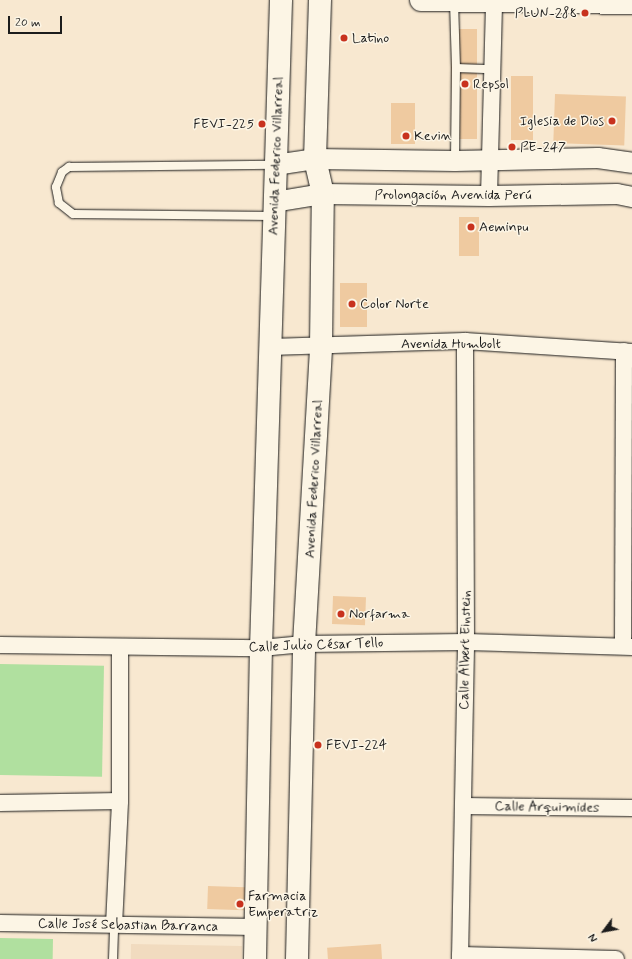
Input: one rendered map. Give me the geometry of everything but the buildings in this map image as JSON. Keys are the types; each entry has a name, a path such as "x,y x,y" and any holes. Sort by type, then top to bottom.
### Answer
{"main road":[{"name":"Avenida Federico Villarreal","path":"256,959 262,648 281,0"},
{"name":"Avenida Federico Villarreal","path":"297,959 304,644 321,347 323,194 315,159 320,0"},
{"path":"421,0 632,3"}],"street":[{"path":"489,196 494,1"},
{"path":"275,165 315,159 456,161 598,158 632,163"},
{"name":"Prolongación Avenida Perú","path":"274,209 323,194 489,196 617,194 632,197"},
{"name":"Avenida Humbolt","path":"270,347 321,347 465,341 628,351"},
{"name":"Calle Albert Einstein","path":"460,957 466,642 465,341"},
{"path":"628,351 628,646"},
{"name":"Calle Julio César Tello","path":"0,646 262,648 304,644 466,642 628,646"},
{"path":"114,925 120,801 120,648"},
{"path":"0,803 120,801"},
{"name":"Calle Arquimides","path":"463,806 632,808"},
{"name":"Calle José Sebastian Barranca","path":"0,923 256,927"},
{"path":"460,957 616,959"}],"lane":[{"path":"454,0 456,161"},
{"path":"456,68 492,69"},
{"path":"274,209 73,214 59,203 56,187 62,172 69,167 275,165"},
{"path":"113,959 114,925"}],"shaded area":[{"path":"131,944 242,946 242,959 131,959"}],"green space":[{"path":"0,664 104,666 102,777 0,775"},
{"path":"0,938 53,939 53,959 0,959"}],"place":[{"name":"PLUN-288","path":"585,13"},
{"name":"Latino","path":"344,38"},
{"name":"Repsol","path":"465,84"},
{"name":"Iglesia de Dios","path":"612,121"},
{"name":"FEVI-225","path":"262,124"},
{"name":"Kevin","path":"406,136"},
{"name":"PE-247","path":"512,147"},
{"name":"Aeminpu","path":"471,227"},
{"name":"Color Norte","path":"352,304"},
{"name":"Norfarma","path":"341,614"},
{"name":"FEVI-224","path":"318,745"},
{"name":"Farmacia Emperatriz","path":"240,904"}]}
